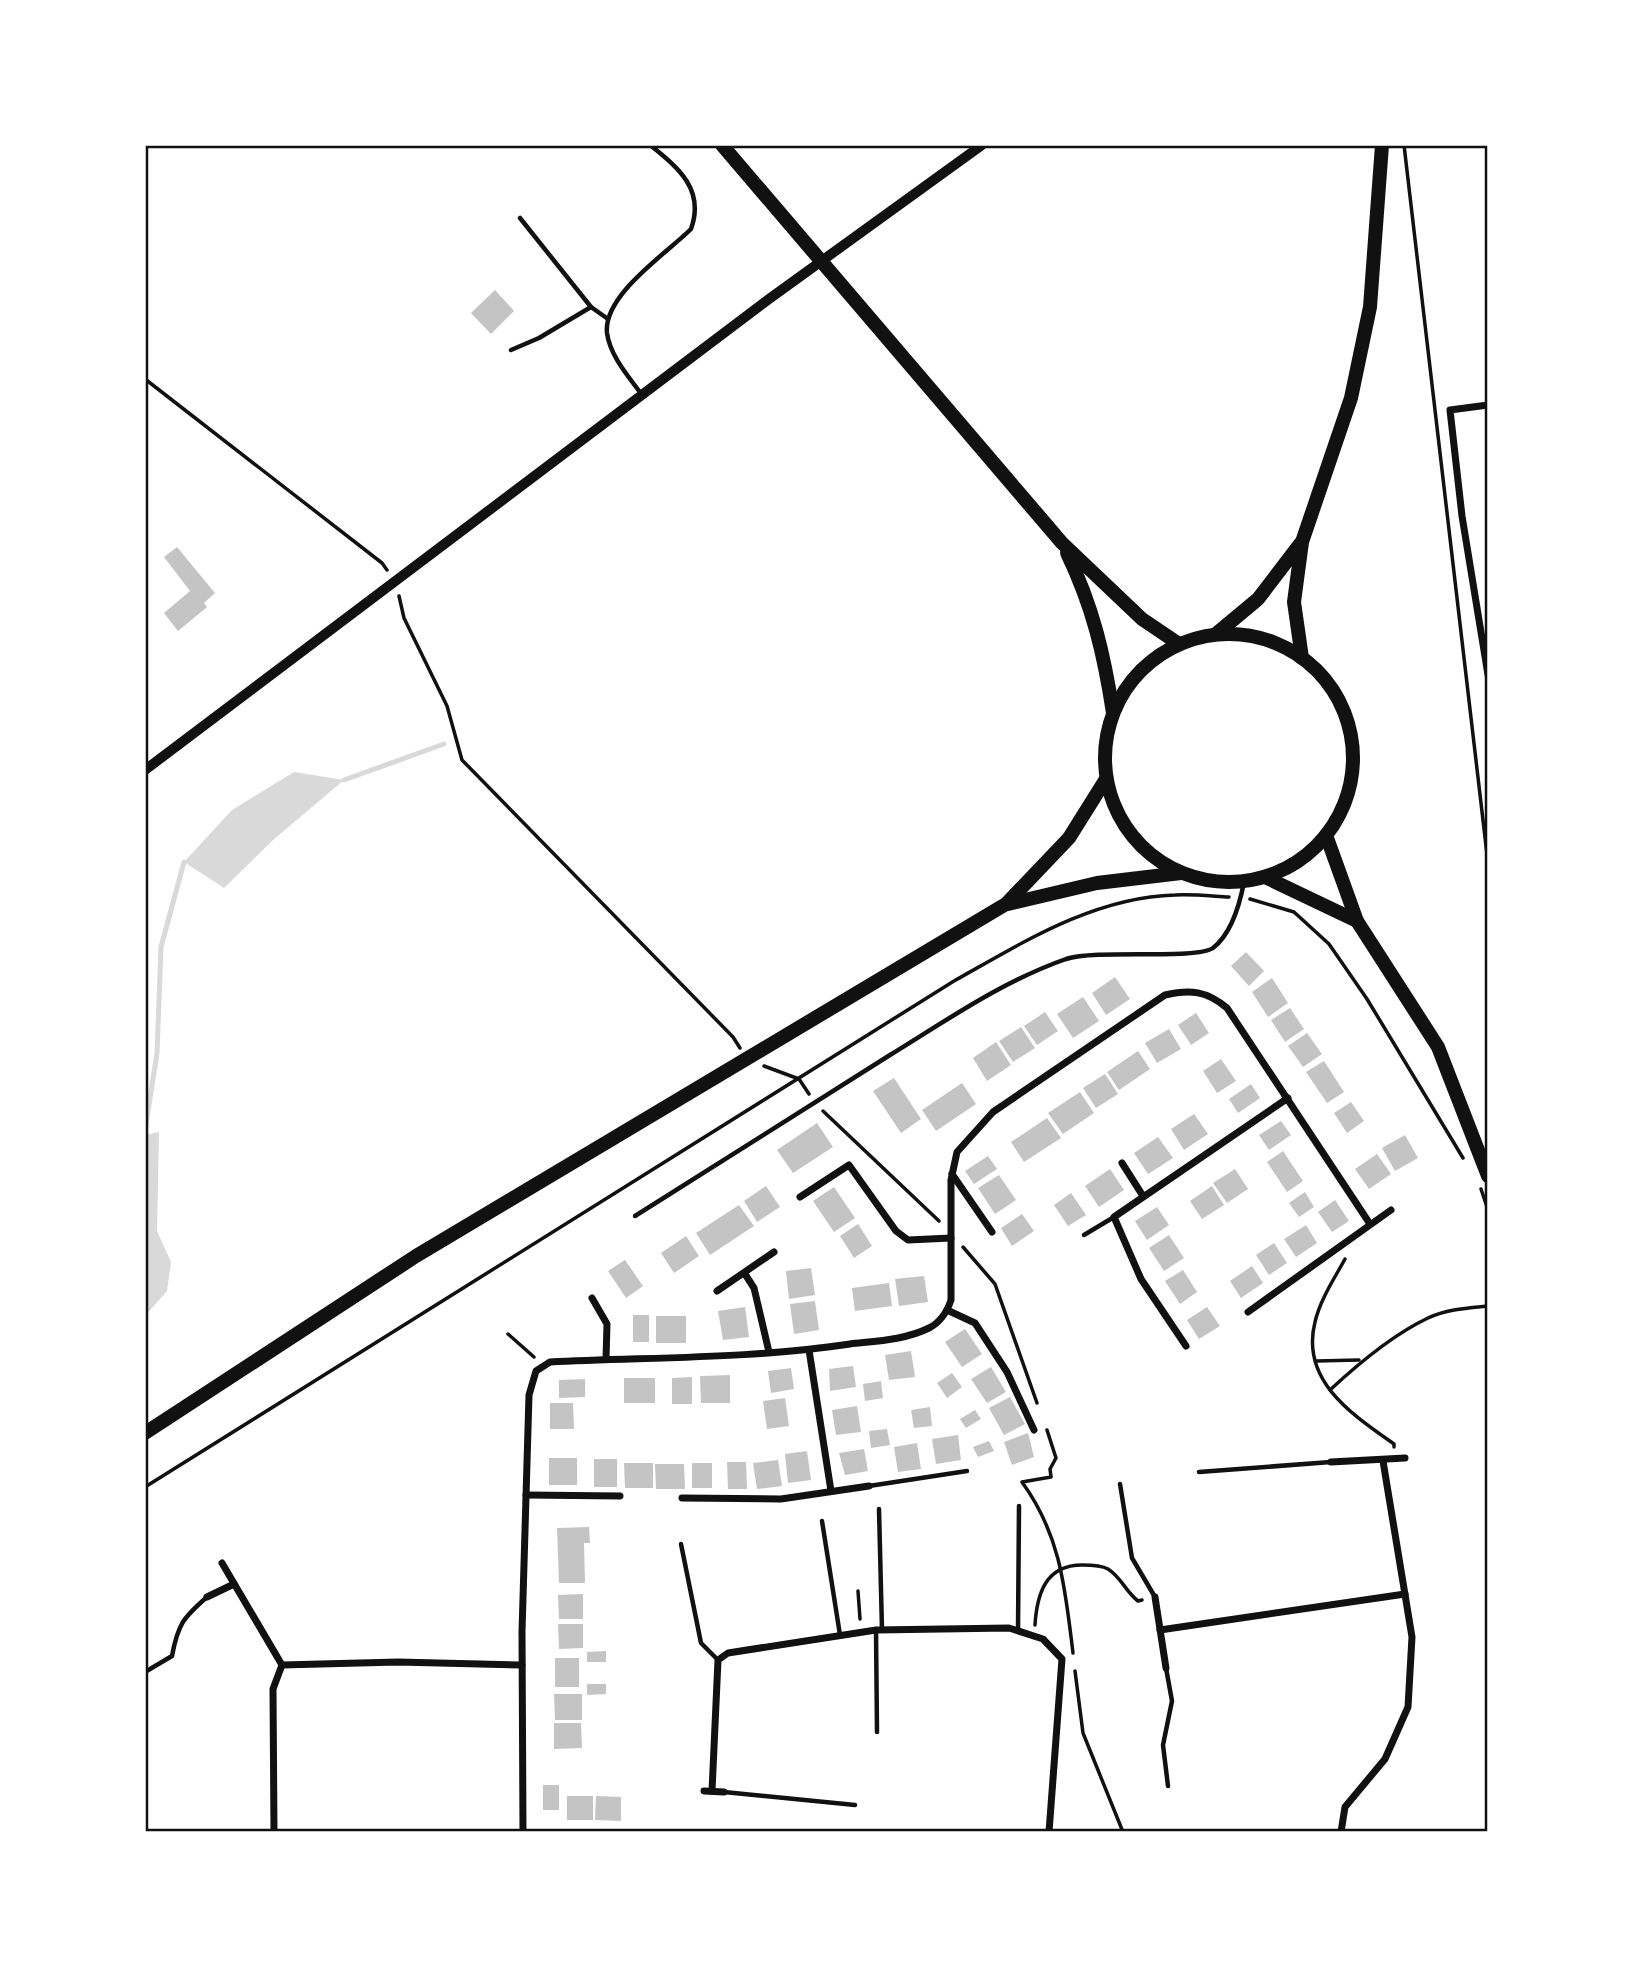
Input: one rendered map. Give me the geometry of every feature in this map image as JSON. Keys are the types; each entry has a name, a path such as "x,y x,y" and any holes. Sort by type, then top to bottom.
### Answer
{"main road":[{"path":"722,145 1062,542 1142,618 1179,644"},
{"path":"1302,658 1294,602 1302,542 1352,398 1370,307 1382,145"},
{"path":"1062,542 1086,594 1104,652 1113,713"},
{"path":"1216,634 1258,599 1302,542"},
{"path":"1216,634 1246,635 1275,643 1302,658 1329,686 1347,721 1353,761 1346,800 1326,835 1308,854 1265,877 1222,883 1181,873 1153,857 1131,835 1115,809 1106,779 1105,746 1113,713 1129,684 1143,669 1179,644 1216,634"},
{"path":"145,1433 416,1256 1006,904 1069,838 1106,779"},
{"path":"1326,835 1357,921 1438,1047 1488,1176"},
{"path":"1006,904 1097,883 1181,873"},
{"path":"1265,877 1357,921"}],"street":[{"path":"145,770 769,299 982,145"},
{"path":"1487,675 1462,516 1450,410 1488,405"},
{"path":"523,1832 526,1494 529,1395 536,1371 550,1362 714,1358 808,1350 910,1335 938,1323 951,1300 952,1174 957,1152 993,1112 1165,995 1181,991 1197,991 1214,997 1227,1008 1370,1224"},
{"path":"1186,1346 1141,1279 1114,1217 1288,1098"},
{"path":"1122,1163 1143,1196"},
{"path":"800,1197 849,1165 895,1231 908,1240 951,1238"},
{"path":"952,1174 992,1232"},
{"path":"1248,1312 1391,1210"},
{"path":"717,1291 774,1252"},
{"path":"745,1274 754,1288 769,1352"},
{"path":"592,1298 607,1324 606,1359"},
{"path":"947,1310 975,1323 1007,1372 1034,1430"},
{"path":"808,1350 831,1491"},
{"path":"1331,1462 1405,1458"},
{"path":"1341,1832 1345,1807 1385,1759 1408,1707 1412,1637 1383,1461"},
{"path":"682,1498 751,1501 869,1486"},
{"path":"526,1494 621,1496"},
{"path":"222,1563 282,1665 274,1689 274,1832"},
{"path":"207,1597 234,1584"},
{"path":"1160,1630 1405,1594"},
{"path":"1154,1597 1166,1668"},
{"path":"724,1792 708,1791 718,1660 728,1653 879,1630 1009,1628 1043,1639 1062,1659 1049,1832"},
{"path":"282,1665 398,1662 523,1665"}],"lane":[{"path":"642,396 616,358 607,335 608,319 620,294 691,229 696,215 690,183 650,145"},
{"path":"520,218 591,307 608,319"},
{"path":"511,350 591,307"},
{"path":"635,1216 815,1101 1017,978 1070,958 1137,952 1200,953 1213,947 1227,930 1241,898 1244,882"},
{"path":"1084,1235 1114,1217"},
{"path":"1199,1472 1331,1462"},
{"path":"869,1486 967,1471"},
{"path":"1121,1484 1132,1558 1137,1571 1151,1587 1154,1597"},
{"path":"1018,1631 1019,1506"},
{"path":"877,1732 879,1509"},
{"path":"822,1521 840,1635"},
{"path":"681,1544 701,1643 718,1660"},
{"path":"145,1672 172,1656 177,1630 183,1618 207,1597"},
{"path":"1166,1668 1172,1701 1163,1745 1168,1786"},
{"path":"724,1792 855,1805"}],"path":[{"path":"1404,145 1488,863"},
{"path":"145,379 382,563 396,583 404,618 447,706 462,760 733,1037"},
{"path":"145,1487 954,981 1046,929 1112,906 1173,895 1255,899 1294,912 1329,944 1367,999 1465,1162"},
{"path":"747,1059 799,1079 811,1096"},
{"path":"1488,1182 1480,1185 1488,1210"},
{"path":"1351,1238 1350,1250 1314,1323 1316,1361 1320,1377 1330,1391 1349,1411 1394,1444 1396,1460"},
{"path":"1330,1391 1362,1360 1428,1318 1452,1310 1488,1307"},
{"path":"508,1334 543,1366"},
{"path":"1316,1361 1362,1360"},
{"path":"1050,1469 1051,1477 1022,1482 1042,1509 1061,1566 1073,1654"},
{"path":"1034,1636 1041,1590 1049,1574 1061,1566 1094,1565 1108,1569 1138,1601 1154,1597"},
{"path":"858,1591 862,1632"},
{"path":"1075,1667 1083,1733 1124,1832"}],"shaded area":[{"path":"294,772 344,780 273,840 224,888 184,862 232,810"},
{"path":"159,1132 157,1231 171,1262 167,1291 145,1316 145,1135"}],"building":[{"path":"495,290 514,311 491,334 471,313"},
{"path":"177,547 215,593 204,603 207,607 178,631 164,613 190,591 164,557"},
{"path":"1246,952 1264,971 1249,986 1231,966"},
{"path":"1115,977 1130,999 1106,1015 1092,993"},
{"path":"1272,978 1288,1003 1268,1017 1252,992"},
{"path":"1083,997 1099,1021 1073,1038 1057,1014"},
{"path":"1290,1008 1304,1029 1285,1042 1271,1020"},
{"path":"1045,1012 1058,1031 1037,1045 1024,1026"},
{"path":"1196,1013 1209,1033 1191,1045 1178,1025"},
{"path":"1021,1027 1035,1048 1013,1062 999,1041"},
{"path":"1169,1029 1181,1049 1157,1063 1145,1043"},
{"path":"1307,1033 1322,1054 1303,1067 1288,1046"},
{"path":"996,1042 1011,1065 987,1081 973,1058"},
{"path":"1138,1051 1150,1069 1119,1090 1107,1072"},
{"path":"1221,1059 1236,1081 1217,1093 1203,1071"},
{"path":"1324,1061 1344,1092 1327,1103 1306,1072"},
{"path":"1105,1074 1118,1094 1096,1108 1083,1088"},
{"path":"894,1078 921,1119 901,1133 873,1091"},
{"path":"962,1083 976,1104 936,1131 922,1110"},
{"path":"1251,1084 1260,1098 1238,1113 1229,1099"},
{"path":"1080,1092 1094,1113 1063,1134 1048,1113"},
{"path":"1351,1102 1364,1121 1347,1133 1334,1113"},
{"path":"1194,1114 1208,1134 1184,1150 1171,1129"},
{"path":"1047,1118 1061,1138 1024,1162 1011,1142"},
{"path":"1281,1121 1291,1135 1269,1150 1259,1135"},
{"path":"817,1123 833,1147 793,1173 777,1150"},
{"path":"1405,1135 1418,1158 1395,1171 1382,1148"},
{"path":"1158,1137 1173,1158 1148,1174 1134,1153"},
{"path":"1283,1151 1303,1181 1287,1192 1267,1162"},
{"path":"1377,1154 1391,1174 1369,1189 1355,1169"},
{"path":"988,1156 997,1169 974,1184 965,1171"},
{"path":"1110,1169 1124,1190 1099,1207 1085,1186"},
{"path":"1235,1169 1248,1189 1227,1203 1213,1183"},
{"path":"999,1175 1016,1200 995,1214 978,1188"},
{"path":"766,1186 780,1207 757,1222 744,1201"},
{"path":"1212,1186 1224,1205 1202,1219 1190,1201"},
{"path":"834,1187 855,1218 834,1232 813,1201"},
{"path":"1305,1192 1314,1207 1299,1217 1289,1203"},
{"path":"1071,1193 1086,1215 1068,1226 1054,1205"},
{"path":"1335,1200 1349,1221 1332,1232 1318,1212"},
{"path":"739,1205 754,1226 710,1255 696,1233"},
{"path":"1157,1207 1169,1225 1147,1240 1135,1221"},
{"path":"1022,1214 1034,1231 1012,1246 1001,1228"},
{"path":"858,1224 872,1246 854,1258 840,1236"},
{"path":"1306,1225 1317,1243 1296,1257 1284,1239"},
{"path":"1169,1235 1184,1258 1164,1271 1149,1248"},
{"path":"686,1236 699,1256 674,1273 661,1253"},
{"path":"1274,1243 1287,1263 1269,1275 1256,1255"},
{"path":"625,1260 643,1286 626,1298 608,1271"},
{"path":"1252,1266 1263,1283 1241,1298 1230,1281"},
{"path":"811,1268 815,1295 789,1299 786,1271"},
{"path":"1183,1270 1197,1292 1180,1304 1165,1281"},
{"path":"924,1276 928,1302 899,1306 895,1279"},
{"path":"889,1283 892,1306 855,1311 852,1288"},
{"path":"815,1301 819,1330 794,1334 790,1304"},
{"path":"745,1307 749,1337 723,1340 718,1311"},
{"path":"1207,1307 1220,1326 1199,1339 1187,1320"},
{"path":"633,1315 649,1315 649,1342 633,1342"},
{"path":"656,1316 686,1316 686,1343 656,1343"},
{"path":"965,1329 982,1354 962,1367 945,1342"},
{"path":"911,1351 915,1377 889,1380 885,1355"},
{"path":"853,1366 856,1387 830,1391 829,1369"},
{"path":"991,1367 1006,1392 987,1403 971,1379"},
{"path":"791,1368 794,1389 771,1393 768,1371"},
{"path":"952,1373 962,1387 947,1398 937,1383"},
{"path":"730,1375 730,1403 701,1403 700,1376"},
{"path":"692,1377 692,1404 672,1404 672,1378"},
{"path":"624,1378 655,1378 655,1403 624,1403"},
{"path":"585,1379 585,1397 559,1398 559,1380"},
{"path":"881,1381 883,1398 865,1401 863,1384"},
{"path":"1010,1397 1025,1424 1004,1435 989,1408"},
{"path":"785,1398 789,1426 767,1429 763,1401"},
{"path":"550,1403 573,1403 574,1429 550,1429"},
{"path":"857,1406 861,1432 836,1435 832,1410"},
{"path":"930,1407 932,1426 914,1428 911,1410"},
{"path":"975,1410 981,1419 966,1428 960,1419"},
{"path":"887,1429 890,1445 871,1448 869,1431"},
{"path":"1028,1433 1034,1457 1012,1465 1004,1442"},
{"path":"958,1435 961,1460 936,1464 932,1439"},
{"path":"989,1441 994,1451 978,1457 973,1447"},
{"path":"917,1443 921,1469 898,1472 894,1447"},
{"path":"864,1449 868,1471 845,1475 839,1453"},
{"path":"807,1451 811,1480 788,1483 785,1454"},
{"path":"549,1458 577,1458 577,1485 549,1485"},
{"path":"594,1459 617,1459 617,1487 594,1487"},
{"path":"778,1460 782,1486 757,1489 753,1463"},
{"path":"727,1462 746,1462 747,1489 728,1489"},
{"path":"624,1463 653,1463 653,1488 625,1488"},
{"path":"692,1463 712,1463 712,1488 692,1488"},
{"path":"655,1464 684,1464 685,1489 656,1489"},
{"path":"589,1527 590,1543 584,1543 585,1583 559,1583 557,1528"},
{"path":"583,1594 583,1619 559,1619 558,1595"},
{"path":"558,1624 583,1624 583,1648 559,1649"},
{"path":"606,1651 606,1662 587,1662 587,1652"},
{"path":"555,1658 579,1658 579,1687 555,1687"},
{"path":"587,1684 606,1684 606,1694 587,1695"},
{"path":"554,1694 582,1694 582,1720 555,1720"},
{"path":"554,1723 581,1723 582,1748 554,1749"},
{"path":"543,1785 559,1785 559,1810 543,1810"},
{"path":"567,1796 593,1796 593,1820 567,1820"},
{"path":"596,1796 621,1797 621,1821 595,1820"}],"waterway":[{"path":"344,780 444,744"},
{"path":"145,1131 157,1053 161,947 184,862"}]}
